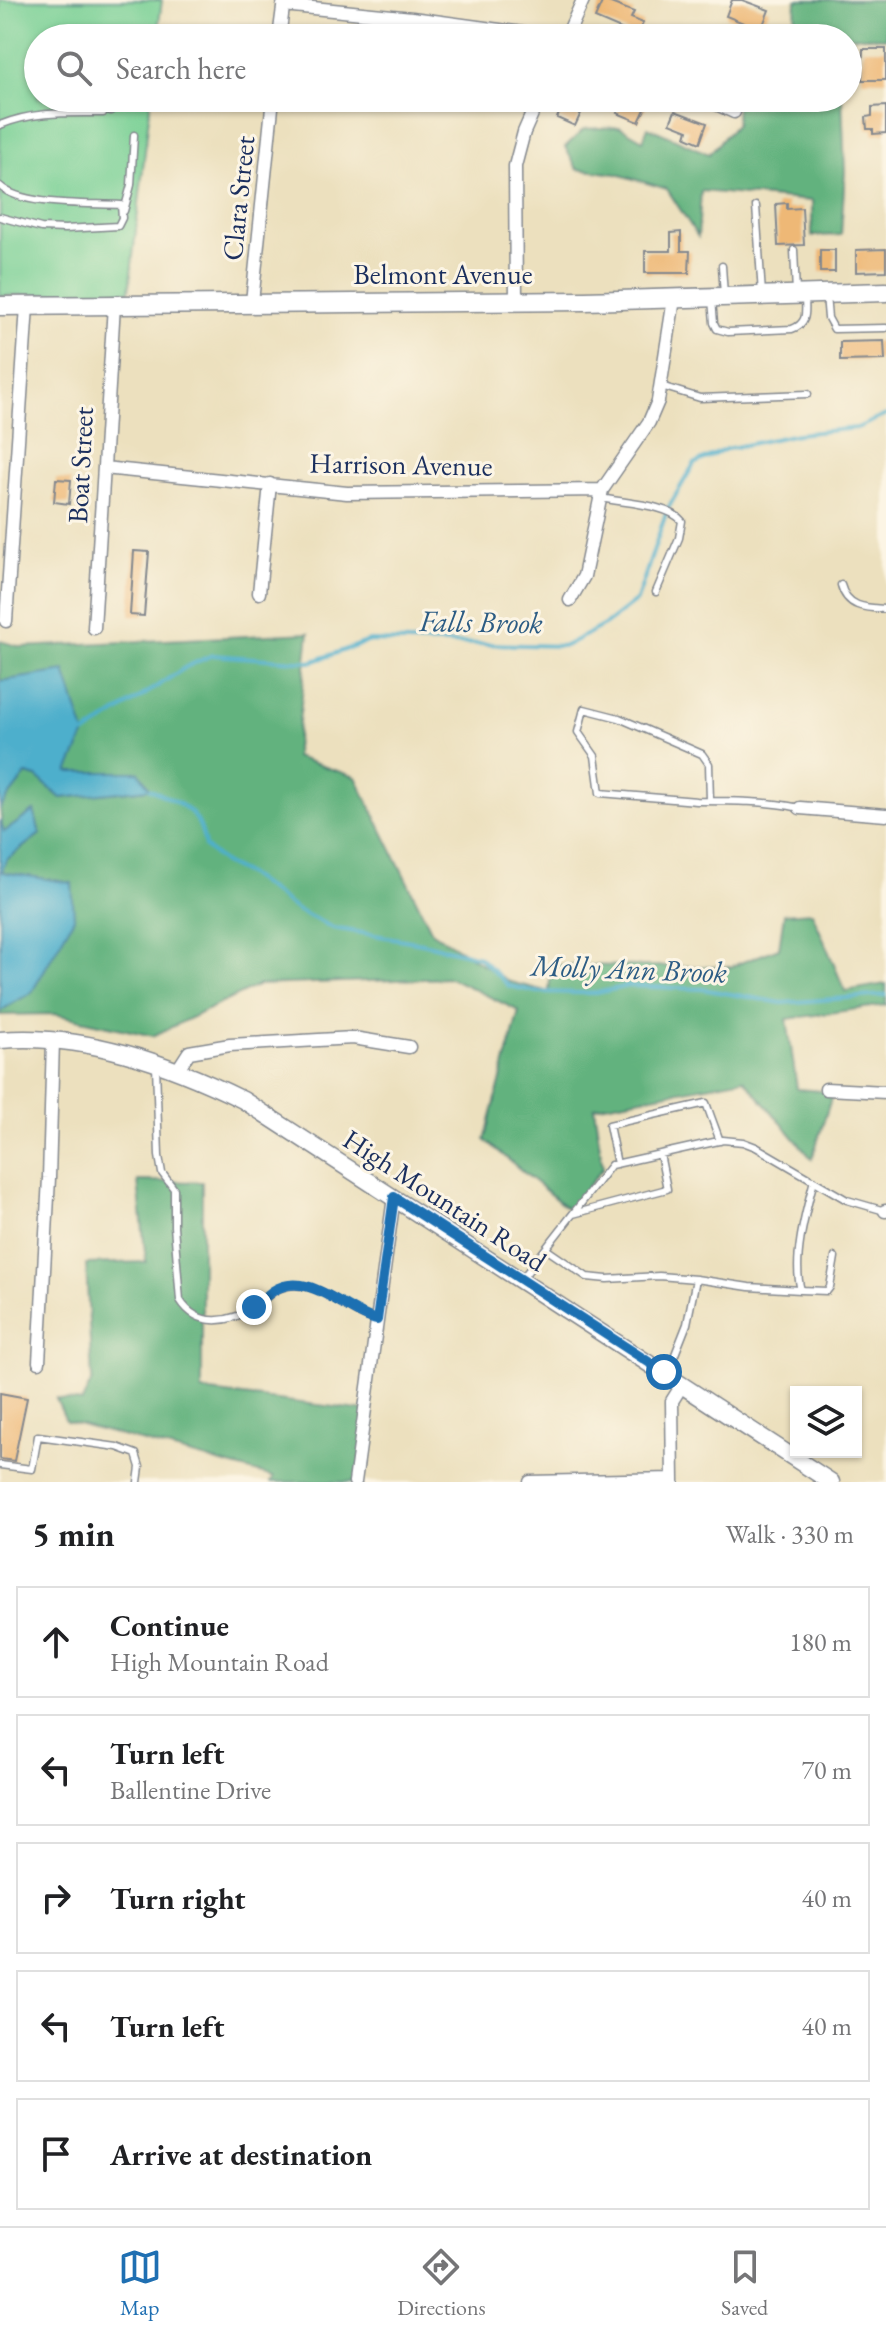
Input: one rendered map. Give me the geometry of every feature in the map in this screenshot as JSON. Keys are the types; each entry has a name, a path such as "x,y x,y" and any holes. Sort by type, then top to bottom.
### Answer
{"main road":[{"name":"Belmont Avenue","path":"0,306 718,299 886,292"}],"street":[{"path":"570,24 583,0"},
{"path":"281,24 283,2 457,24"},
{"name":"Clara Street","path":"252,302 272,112"},
{"path":"516,301 515,166 533,112"},
{"path":"570,600 584,576 601,494 649,422 661,386 674,299"},
{"name":"Boat Street","path":"94,628 114,305"},
{"path":"6,621 27,306"},
{"name":"Harrison Avenue","path":"104,468 365,494 407,491 601,494"},
{"path":"259,593 270,484"},
{"path":"800,808 886,815"},
{"path":"178,1069 189,1052 230,1045 353,1038 409,1047"},
{"name":"High Mountain Road","path":"0,1040 53,1041 130,1055 178,1069 243,1100 831,1482"},
{"path":"39,1362 53,1041"},
{"path":"826,1089 886,1092"},
{"path":"355,1482 394,1197"},
{"path":"530,1482 673,1481 672,1401 682,1385"}],"lane":[{"path":"0,125 16,118 44,113 106,112"},
{"path":"0,217 41,228 118,226 131,185 134,135"},
{"path":"0,186 10,194 28,199 121,205 122,218"},
{"path":"756,206 762,298"},
{"path":"722,266 714,323 717,329 792,329 805,320 794,250"},
{"path":"826,295 828,318 834,329 886,328"},
{"path":"661,386 700,398 808,394"},
{"path":"601,494 664,509 675,513 682,521 679,538 656,592"},
{"path":"841,585 843,595 852,604 886,609"},
{"path":"710,801 709,764 702,754 619,718 584,709 578,732 595,756 600,793 710,801 745,801 800,808"},
{"path":"156,1063 159,1156 162,1173 174,1189 180,1300 187,1311 209,1320 229,1319 254,1307 276,1289 311,1286 361,1316 377,1320"},
{"path":"617,1164 609,1125 706,1103 720,1141"},
{"path":"521,1280 611,1165 720,1141 743,1142 756,1147 847,1200 886,1211"},
{"path":"572,1215 667,1189 660,1154"},
{"path":"801,1290 798,1281 803,1223 814,1180"},
{"path":"546,1249 587,1277 659,1276 749,1287 827,1291 835,1257"},
{"path":"664,1372 674,1357 687,1324 696,1279"},
{"path":"0,1465 32,1469 38,1436 117,1447 136,1454 140,1467 138,1482"}],"green space":[{"path":"0,0 162,0 159,24 24,24 24,112 149,112 129,291 0,296"},
{"path":"796,0 886,0 886,38 862,37 862,24 791,24 795,20"},
{"path":"736,112 843,112 845,171 841,235 812,236 812,201 701,191 698,237 667,189 617,174 577,169 565,147 584,129 620,127 643,140 648,127 709,154 736,124"},
{"path":"309,633 295,757 356,777 432,932 510,982 549,992 551,965 730,967 779,948 784,914 812,912 845,991 886,984 886,1005 787,1019 797,1089 833,1092 812,1159 744,1079 594,1107 603,1168 569,1210 485,1140 519,1011 451,978 259,985 153,1036 55,1014 0,1015 0,1011 32,992 72,883 1,872 6,860 40,834 34,811 3,833 0,808 26,774 37,777 61,798 149,789 139,773 68,772 65,672 0,681 0,641 21,647"},
{"path":"138,1181 202,1182 202,1391 368,1411 357,1482 271,1482 274,1477 66,1421 56,1399 82,1402 92,1380 86,1264 146,1262"}],"water":[{"path":"65,671 85,734 68,772 139,772 150,789 61,798 37,777 26,774 0,808 0,681"},
{"path":"34,811 40,834 6,860 2,872 72,883 74,918 32,992 0,1011 0,820 4,832"}],"building":[{"path":"603,0 634,12 631,18 643,23 609,24 595,18"},
{"path":"732,0 742,0 769,10 763,24 746,24 726,16"},
{"path":"863,49 886,49 886,80 862,80"},
{"path":"886,106 886,133 873,134 873,129 867,129 866,117 872,116 872,107"},
{"path":"560,112 582,112 575,126 557,118"},
{"path":"617,112 644,112 639,122"},
{"path":"675,112 678,112 707,123 700,143 686,137 688,130 670,123"},
{"path":"787,203 787,209 802,208 804,245 778,246 776,204"},
{"path":"681,232 681,251 690,251 689,273 645,273 645,251 671,251 671,233"},
{"path":"886,249 886,271 856,272 856,250"},
{"path":"820,250 835,250 835,272 820,272"},
{"path":"884,341 885,360 840,361 840,342"},
{"path":"56,479 71,480 69,504 54,502"},
{"path":"134,551 149,552 144,616 130,615"},
{"path":"0,1393 27,1398 14,1461 0,1459"}],"waterway":[{"name":"Falls Brook","path":"85,734 186,667 212,655 311,662 370,641 565,646 606,624 637,600 667,510 694,464 726,449 797,434 857,428 886,415"},
{"name":"Molly Ann Brook","path":"150,789 188,810 199,824 205,847 224,863 250,876 297,910 333,928 422,943 479,957 509,986 537,992 579,993 597,993 628,986 702,989 782,1003 886,995"}],"route":[{"path":"254,1307 276,1289 292,1285 311,1286 361,1316 377,1320 394,1197 664,1372"}]}
